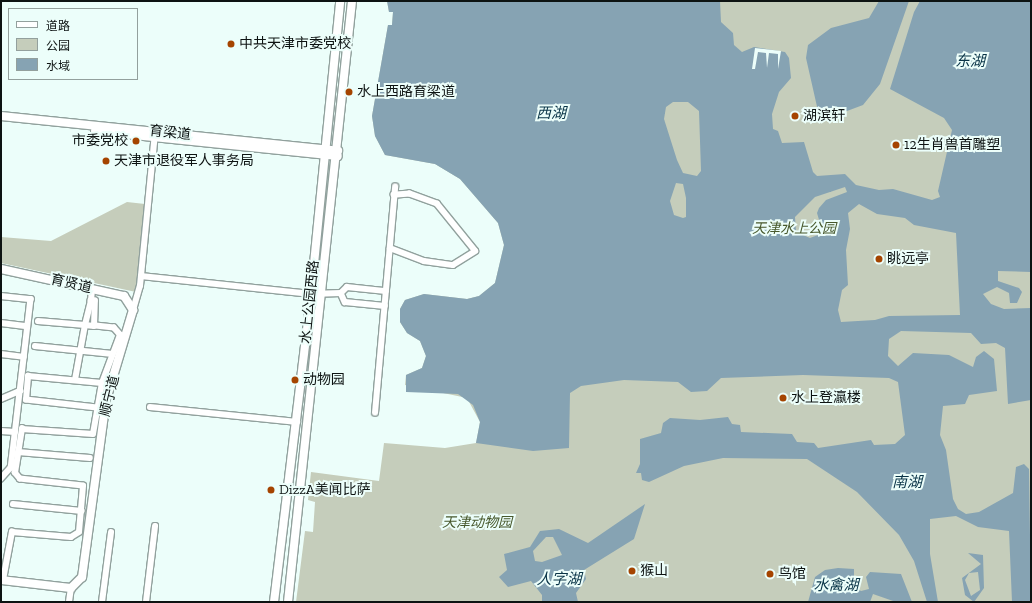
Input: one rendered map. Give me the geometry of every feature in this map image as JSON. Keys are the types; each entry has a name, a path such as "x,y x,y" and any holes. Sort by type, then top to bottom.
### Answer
{"main road":[{"name":"水上公园西路","path":"274,602 297,422 340,1"},
{"name":"水上公园西路","path":"288,602 338,154 352,1"},
{"name":"育梁道","path":"1,116 155,135 338,154"},
{"path":"1,122 155,135"},
{"name":"育贤道","path":"1,269 124,296 133,310"},
{"name":"顺宁道","path":"71,588 82,577 106,400 133,310"},
{"path":"2,580 71,588"}],"street":[{"name":"顺宁道","path":"133,310 141,276 155,135"},
{"path":"375,413 395,187"},
{"path":"390,248 424,260 453,265 475,251 437,204 410,194 394,196"},
{"path":"141,276 311,294 323,291 341,293"},
{"path":"341,293 347,287 386,291"},
{"path":"75,380 92,289"},
{"path":"341,293 345,302 385,306"},
{"path":"1,296 31,299 11,468 1,478"},
{"path":"90,301 95,301 94,326"},
{"path":"2,580 4,549 8,536 17,531 76,536 82,511 83,486 20,479 15,473 22,429 26,427 93,434 102,383 120,336 114,328 38,320"},
{"path":"1,323 28,326"},
{"path":"35,346 113,354"},
{"path":"1,354 24,357"},
{"path":"97,408 26,400 28,376 102,383"},
{"path":"1,399 20,391"},
{"path":"150,407 297,422"},
{"path":"1,431 15,432"},
{"path":"18,452 90,458"},
{"path":"13,504 82,511"},
{"path":"146,602 155,527"},
{"path":"102,602 110,533"},
{"path":"69,602 71,588"}],"green space":[{"name":"天津水上公园","path":"387,1 1031,1 1031,602 296,602 305,531 313,532 315,502 308,500 311,472 379,481 384,443 445,448 476,443 480,422 467,398 405,385 406,375 422,368 426,356 420,341 407,333 400,322 400,309 405,300 424,294 467,299 479,296 495,283 504,245 498,223 460,179 435,164 385,155 375,136 372,116 388,25 392,25 393,12 389,12"},
{"path":"127,202 145,204 136,292 1,263 1,237 51,241"}],"water":[{"name":"西湖","path":"387,1 720,1 721,22 733,33 734,45 742,52 754,47 785,52 789,58 791,78 779,92 772,114 773,129 778,131 782,143 804,142 813,172 817,176 845,174 856,185 879,190 893,189 932,200 940,197 938,191 952,130 944,118 890,89 914,12 920,1 1031,1 1031,272 998,271 998,281 1019,288 1022,292 1017,303 1010,303 1009,293 997,287 983,294 991,304 1004,309 1031,308 1031,400 1008,404 1005,348 996,343 981,344 971,333 901,331 889,339 888,356 898,366 913,353 949,355 973,367 976,357 984,351 994,359 997,391 969,395 965,404 943,406 940,435 946,450 953,499 958,509 966,514 979,512 1013,493 1016,467 1024,464 1029,469 1031,602 1012,602 1009,531 978,527 956,516 930,519 930,554 938,602 927,602 914,561 899,535 857,492 807,459 723,458 684,466 649,482 642,480 641,473 636,473 640,464 640,439 661,433 663,423 670,418 700,420 728,417 732,424 740,425 741,432 792,434 797,442 814,443 818,448 871,440 874,445 895,444 905,435 898,382 889,378 803,375 721,378 707,391 691,392 678,382 624,380 581,386 570,393 569,448 533,451 476,443 480,422 473,405 458,394 406,392 406,375 422,368 426,356 420,341 407,333 400,322 400,309 405,300 424,294 467,299 479,296 495,283 504,245 498,223 460,179 435,164 385,155 375,136 372,116 388,25 392,25 393,12 389,12","holes":["673,102 688,102 699,111 701,171 697,176 683,173 677,160 664,119 666,107","676,183 683,184 686,198 686,217 683,218 674,215 670,201","845,187 847,192 826,200 819,208 817,213 822,230 818,235 810,238 796,232 795,217 815,197","859,204 877,214 905,218 914,225 956,233 960,315 889,316 875,320 841,322 838,310 842,290 848,285 846,250 850,229 848,213"]},
{"path":"879,1 909,1 880,84 863,105 847,111 818,111 806,58 808,45 831,28 869,18"},
{"name":"人字湖","path":"645,504 634,539 584,570 586,579 576,593 578,602 542,602 542,595 531,581 508,587 499,577 507,570 504,554 530,547 540,531 559,529 588,543","holes":["546,537 553,537 562,555 542,562 535,561 533,551"]},
{"path":"968,553 983,555 984,588 974,602 965,595 962,578 981,564","holes":["978,572 980,590 971,596 965,580 969,573"]},
{"name":"水禽湖","path":"838,568 854,569 854,586 861,591 869,589 866,577 870,572 901,574 912,602 896,602 873,594 870,602 808,602 815,577 825,570"}],"pier":[{"path":"755,48 781,51 778,69 778,54 769,53 767,68 766,53 758,52 755,69 752,69"}],"place":[{"name":"中共天津市委党校","path":"231,44"},
{"name":"水上西路育梁道","path":"349,92"},
{"name":"湖滨轩","path":"795,116"},
{"name":"市委党校","path":"136,141"},
{"name":"12生肖兽首雕塑","path":"896,145"},
{"name":"天津市退役军人事务局","path":"106,161"},
{"name":"眺远亭","path":"879,259"},
{"name":"动物园","path":"295,380"},
{"name":"水上登瀛楼","path":"783,398"},
{"name":"DizzA美闻比萨","path":"271,490"},
{"name":"猴山","path":"632,571"},
{"name":"鸟馆","path":"770,574"}],"water label":[{"name":"东湖","path":"970,62"},
{"name":"南湖","path":"907,483"}],"park label":[{"name":"天津动物园","path":"477,523"}]}
